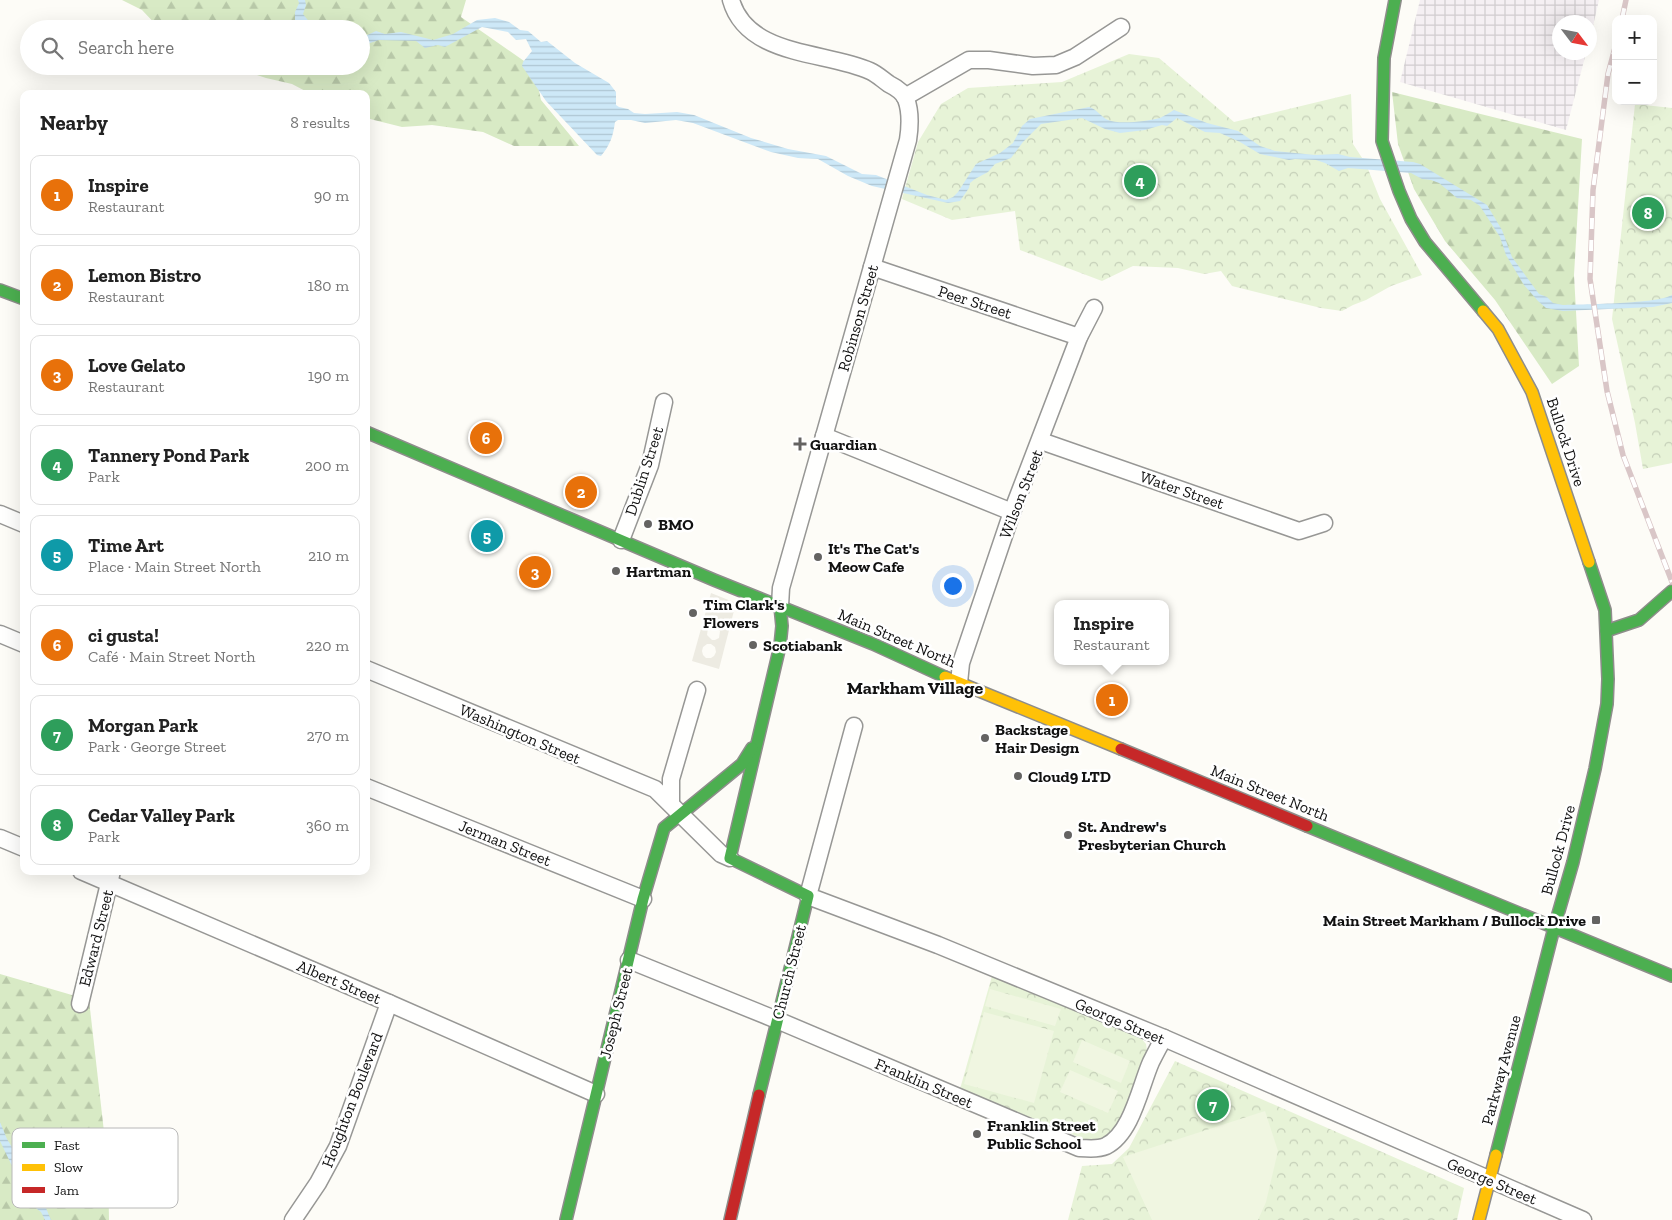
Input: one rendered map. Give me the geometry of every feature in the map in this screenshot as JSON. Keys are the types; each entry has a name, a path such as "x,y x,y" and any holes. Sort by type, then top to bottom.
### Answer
{"street":[{"path":"731,0 740,20 752,33 771,43 870,71 896,88 905,97 969,60 989,60 1033,66 1056,65 1075,57 1121,27"},
{"name":"Bullock Drive","path":"1396,0 1384,58 1382,141 1399,191 1411,219 1425,242 1498,328 1532,392 1605,610 1607,687 1602,730 1586,811 1554,928"},
{"name":"Robinson Street","path":"730,858 780,646 782,626 781,588 908,140 910,126 905,97"},
{"name":"Peer Street","path":"872,267 1079,337"},
{"path":"0,290 20,298"},
{"name":"Wilson Street","path":"959,683 962,663 1012,512 1041,441 1079,337 1094,308"},
{"name":"Dublin Street","path":"621,540 650,464 664,402"},
{"name":"Main Street North","path":"370,434 873,644 959,683 1672,976"},
{"path":"824,436 1012,512"},
{"name":"Water Street","path":"1041,441 1299,531 1324,523"},
{"path":"0,514 20,522"},
{"path":"1606,631 1639,620 1672,591"},
{"path":"0,634 20,642"},
{"name":"Washington Street","path":"370,671 655,789 676,809"},
{"path":"676,809 671,779 697,690"},
{"name":"Church Street","path":"730,1220 808,896 854,726"},
{"name":"Robinson Street","path":"676,809 742,764 757,741"},
{"name":"Jerman Street","path":"370,789 643,899"},
{"name":"George Street","path":"676,809 721,854 808,896 938,945 1164,1038 1583,1220"},
{"name":"Joseph Street","path":"566,1220 643,899 664,828 676,809"},
{"path":"0,838 20,846"},
{"name":"Albert Street","path":"111,877 596,1094"},
{"name":"Edward Street","path":"80,1004 111,877"},
{"name":"Parkway Avenue","path":"1479,1220 1554,928"},
{"name":"Franklin Street","path":"629,960 777,1020 1079,1148 1097,1149 1118,1137 1130,1118 1151,1062 1164,1038"},
{"name":"Houghton Boulevard","path":"293,1220 318,1183 338,1146 389,1003"}],"shaded area":[{"path":"1420,0 1599,0 1596,15 1552,15 1552,60 1584,60 1566,130 1400,82"},
{"path":"711,593 736,603 719,669 692,661","holes":["712,626 720,631 719,638 715,640 712,640 707,635 708,628","707,644 715,647 716,652 711,658 706,658 703,655 703,647"]}],"green space":[{"path":"122,0 466,0 461,17 534,68 541,100 579,146 514,146 483,132 432,125 402,127 370,119 370,90 303,90 292,84 257,75 370,75 370,20 151,20 142,10"},
{"path":"1129,54 1159,58 1234,122 1351,94 1353,144 1366,164 1380,199 1422,275 1391,286 1342,311 1321,308 1232,286 1221,271 1204,274 1178,268 1133,266 1102,281 1020,250 1015,211 952,220 902,199 918,142 941,104 968,88 1062,82"},
{"path":"1392,92 1582,139 1574,275 1579,366 1552,384 1495,300 1445,241 1414,189 1398,144"},
{"path":"1635,105 1672,108 1672,463 1643,469 1612,319"},
{"path":"0,974 89,1000 104,1128 12,1128 12,1208 109,1208 109,1220 0,1220"},
{"path":"992,976 1141,1038 1146,1044 1147,1051 1118,1126 1102,1139 1086,1140 960,1089"},
{"path":"990,989 1061,1009 1055,1026 985,1006"},
{"path":"984,1012 1054,1031 1034,1103 964,1084"},
{"path":"1082,1040 1130,1061 1121,1083 1073,1062"},
{"path":"1175,1061 1464,1188 1457,1220 1068,1220 1082,1166 1112,1164 1129,1148"},
{"path":"1070,1070 1118,1091 1108,1113 1060,1092"},
{"path":"1265,1111 1278,1151 1266,1202 1258,1220 1152,1220 1123,1157"}],"water":[{"path":"298,0 305,0 306,5 303,14 308,20 295,20 295,12 299,3"},
{"path":"495,18 509,22 520,30 528,31 541,42 547,41 575,63 609,83 616,92 616,105 634,113 677,112 694,115 751,138 788,149 826,156 862,174 876,175 927,195 946,200 958,192 976,164 1000,153 1013,143 1022,126 1030,119 1089,107 1108,120 1119,122 1160,118 1174,110 1207,123 1238,131 1260,146 1275,151 1315,155 1338,154 1350,157 1413,162 1420,164 1487,205 1502,230 1512,257 1539,294 1547,297 1553,303 1563,305 1620,303 1652,300 1672,295 1672,303 1653,307 1563,311 1546,308 1524,285 1506,255 1500,237 1480,206 1471,200 1457,198 1439,183 1422,179 1411,173 1348,168 1339,171 1316,160 1289,160 1260,154 1220,133 1205,132 1177,118 1167,126 1162,125 1145,130 1120,133 1105,129 1082,118 1041,124 1023,142 1011,158 995,164 988,172 970,183 969,188 960,201 948,203 872,186 848,176 818,159 798,158 771,152 693,123 676,120 645,123 618,120 615,122 607,148 601,156 597,155 546,101 522,66 532,51 526,39 516,40 508,32 482,27 445,47 438,45 425,48 416,41 379,40 370,43 370,34 376,31 385,34 401,32 433,40 453,34 477,20"},
{"path":"0,1122 12,1147 12,1166 11,1164 0,1141"},
{"path":"36,1208 46,1208 51,1220 45,1220 41,1212"}],"railway":[{"path":"1623,15 1626,0"},
{"path":"1612,59 1608,74 1593,190 1590,279 1607,391 1623,455 1672,582"}],"traffic: fast":[{"path":"1395,0 1384,58 1382,141 1411,219 1425,242 1483,311"},
{"path":"0,290 20,298"},
{"path":"370,434 714,580 873,644 945,677"},
{"path":"1496,1155 1554,928 1573,862 1595,769 1607,704 1608,679 1605,610 1589,562"},
{"path":"1606,631 1639,620 1672,591"},
{"path":"759,1095 808,896 730,858 780,646 782,626 780,606"},
{"path":"566,1220 643,899 664,828 742,764 752,748"},
{"path":"1307,826 1672,976"}],"traffic: slow":[{"path":"1483,311 1498,329 1532,392 1589,562"},
{"path":"945,677 1121,749"},
{"path":"1479,1220 1496,1155"}],"traffic: jam":[{"path":"1121,749 1307,826"},
{"path":"730,1220 759,1095"}],"place":[{"name":"Tannery Pond Park","path":"1140,181"},
{"name":"Cedar Valley Park","path":"1648,213"},
{"name":"ci gusta!","path":"486,438"},
{"name":"Guardian","path":"800,444"},
{"name":"Lemon Bistro","path":"581,492"},
{"name":"BMO","path":"648,524"},
{"name":"Time Art","path":"487,536"},
{"name":"It's The Cat's Meow Cafe","path":"818,557"},
{"name":"Hartman","path":"616,571"},
{"name":"Love Gelato","path":"535,572"},
{"name":"Tim Clark's Flowers","path":"693,613"},
{"name":"Scotiabank","path":"753,645"},
{"name":"Inspire","path":"1112,700"},
{"name":"Backstage Hair Design","path":"985,738"},
{"name":"Cloud9 LTD","path":"1018,776"},
{"name":"St. Andrew's Presbyterian Church","path":"1068,835"},
{"name":"Main Street Markham / Bullock Drive","path":"1596,920"},
{"name":"Morgan Park","path":"1213,1105"},
{"name":"Franklin Street Public School","path":"977,1134"}],"district":[{"name":"Markham Village","path":"915,688"}]}
